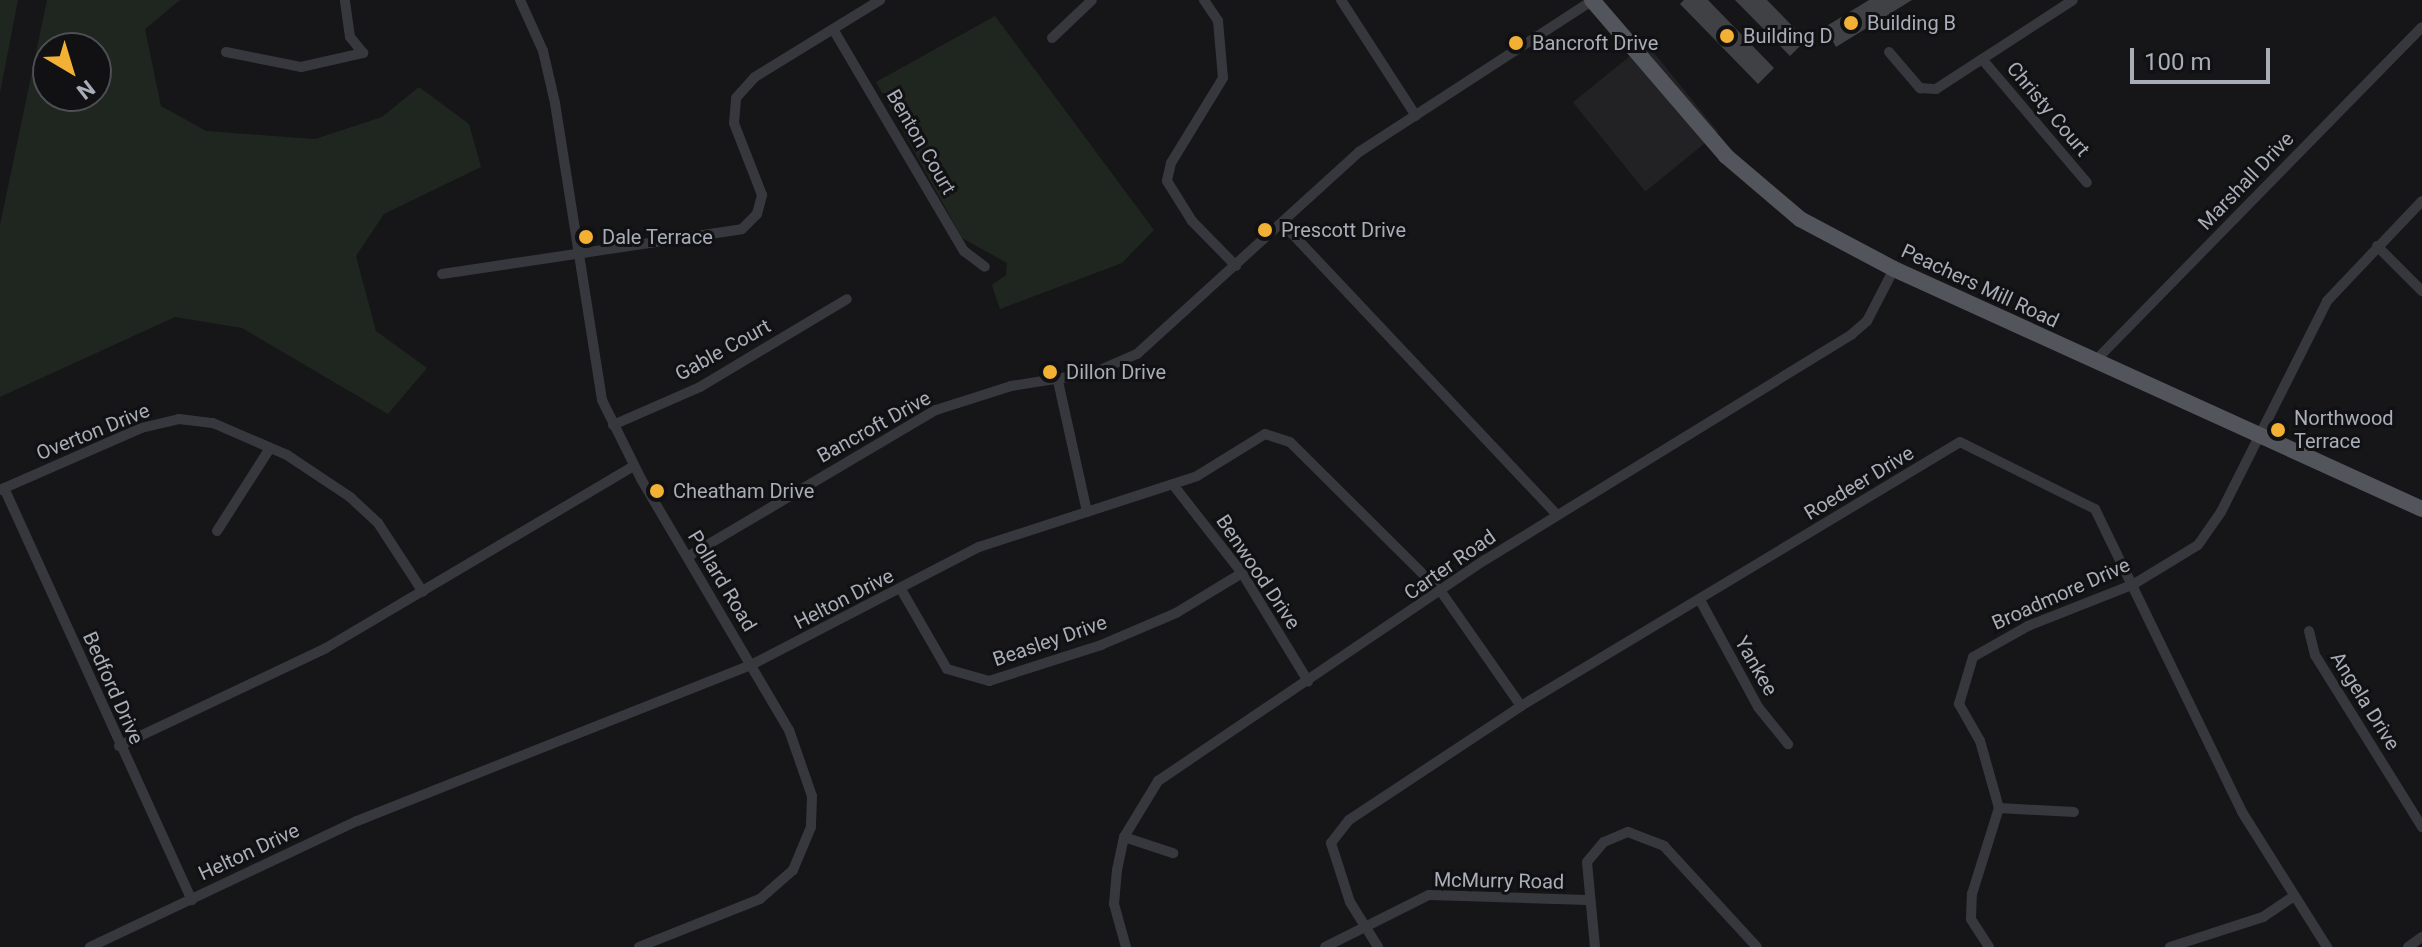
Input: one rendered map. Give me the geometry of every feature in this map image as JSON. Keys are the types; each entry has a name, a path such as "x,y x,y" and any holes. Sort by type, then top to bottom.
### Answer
{"main road":[{"name":"Peachers Mill Road","path":"1592,0 1747,176 1800,219 1894,269 2422,509"}],"street":[{"path":"226,52 301,67 363,53 350,37 345,0"},
{"path":"442,274 724,235 749,223 762,195 734,123 736,98 755,77 880,0"},
{"path":"1052,38 1092,0"},
{"path":"1204,0 1218,21 1223,78 1171,163 1167,181 1192,221 1236,266"},
{"path":"1341,0 1416,116"},
{"name":"Bancroft Drive","path":"687,557 936,410 1011,386 1058,381 1137,354 1283,224 1347,162 1592,0"},
{"path":"1889,52 1920,88 1930,90 2073,0"},
{"name":"Pollard Road","path":"524,1 548,71 580,256 595,371 613,425 751,665 805,766 811,827 793,870 760,899 639,947"},
{"name":"Marshall Drive","path":"2095,361 2422,27"},
{"name":"Benton Court","path":"833,29 964,251 985,267"},
{"name":"Christy Court","path":"1982,59 2087,183"},
{"path":"2260,435 2323,307 2422,201"},
{"path":"1283,224 1557,515"},
{"path":"2377,246 2422,291"},
{"name":"Carter Road","path":"1126,947 1114,904 1124,837 1158,781 1557,515 1852,334 1867,321 1894,269"},
{"name":"Gable Court","path":"613,425 700,387 847,299"},
{"path":"1058,381 1087,512"},
{"name":"Overton Drive","path":"2,489 141,428 179,419 213,423 270,448 320,475 378,523 423,592"},
{"name":"Helton Drive","path":"90,947 357,821 751,665 902,591 979,547 1174,486 1265,434 1290,442 1442,593 1521,706"},
{"name":"Broadmore Drive","path":"1999,808 1980,741 1959,704 1973,657 2028,626 2134,584 2198,545 2260,435"},
{"name":"Roedeer Drive","path":"1378,947 1350,902 1331,843 1349,820 1521,706 1960,442 2095,509 2242,812 2327,947"},
{"path":"217,531 270,448"},
{"path":"119,746 259,683 423,592 634,466"},
{"name":"Benwood Drive","path":"1174,486 1242,573 1308,681"},
{"name":"Bedford Drive","path":"2,489 192,900"},
{"name":"Beasley Drive","path":"902,591 947,669 989,681 1101,645 1176,613 1242,573"},
{"name":"Yankee","path":"1700,600 1758,707 1788,744"},
{"name":"Angela Drive","path":"2309,631 2315,655 2422,827"},
{"path":"1989,947 1971,919 1972,894 1999,808 2074,812"},
{"path":"1595,947 1587,900 1587,862 1604,842 1628,832 1647,835 1757,947"},
{"path":"1124,837 1173,853"},
{"name":"McMurry Road","path":"1325,947 1429,895 1587,900"},
{"path":"2170,947 2263,917 2294,896"},
{"path":"2408,947 2422,937"}],"shaded area":[{"path":"0,0 18,0 0,93"},
{"path":"47,0 180,0 145,29 161,106 206,131 315,139 382,117 419,87 469,124 481,167 384,214 356,256 376,331 427,368 388,414 242,328 175,317 0,397 0,225 32,72 32,112 112,112 112,32 40,32"},
{"path":"995,16 1154,230 1122,263 1000,309 992,285 1006,275 1007,263 962,238 876,82"},
{"path":"1646,43 1718,132 1645,192 1573,102"}],"building":[{"name":"Building D","path":"1684,0 1708,0 1774,68 1758,84 1680,4"},
{"path":"1735,0 1767,0 1806,40 1790,56"},
{"name":"Building B","path":"1869,0 1912,0 1836,47 1825,27"}],"place":[{"name":"Building B","path":"1851,23"},
{"name":"Building D","path":"1727,36"},
{"name":"Bancroft Drive","path":"1516,43"},
{"name":"Prescott Drive","path":"1265,230"},
{"name":"Dale Terrace","path":"586,237"},
{"name":"Dillon Drive","path":"1050,372"},
{"name":"Northwood Terrace","path":"2278,430"},
{"name":"Cheatham Drive","path":"657,491"}]}
